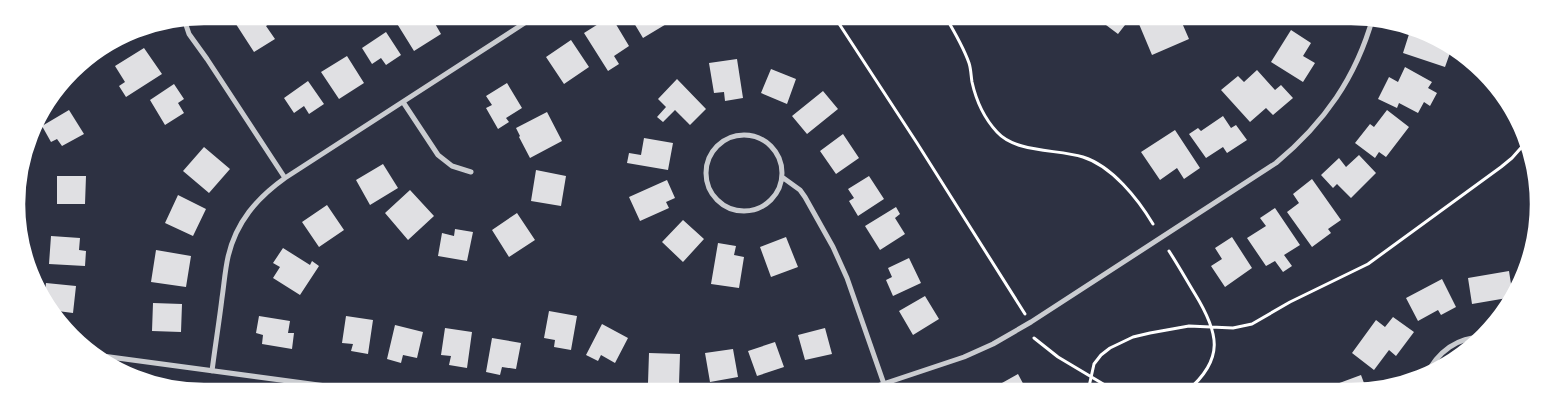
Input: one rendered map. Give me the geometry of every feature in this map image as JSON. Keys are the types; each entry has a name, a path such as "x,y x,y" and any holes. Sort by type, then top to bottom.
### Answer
{"street":[{"path":"212,371 228,258 235,236 245,216 262,196 285,178 525,24"},
{"path":"186,25 189,34 285,178"},
{"path":"782,177 778,190 764,206 751,210 737,210 724,205 713,196 707,183 706,168 708,159 717,145 732,136 749,134 757,136 765,140 777,152 782,177 805,196 833,247 853,294 884,384 964,357 993,344 1031,322 1266,170 1286,154 1320,121 1344,86 1361,53 1370,25"},
{"path":"403,102 438,155 452,166 471,172"},
{"path":"1432,365 1436,359 1451,346 1472,338"},
{"path":"109,357 309,384"}],"path":[{"path":"839,24 1031,322"},
{"path":"949,24 964,50 980,106 997,133 1024,146 1071,154 1094,162 1111,174 1128,190 1153,224"},
{"path":"1089,384 1094,364 1101,355 1110,348 1133,337 1150,332 1189,326 1232,328 1252,324 1290,302 1368,264 1501,167 1522,146"},
{"path":"1169,251 1202,305 1213,327 1215,348 1212,361 1203,377 1195,384"},
{"path":"1034,338 1058,357 1103,384"}],"building":[{"path":"236,24 269,24 266,26 275,39 254,52"},
{"path":"397,24 435,24 441,34 414,51"},
{"path":"598,24 616,24 629,46 614,56 619,64 608,71 584,33"},
{"path":"635,24 666,24 643,38"},
{"path":"1105,24 1126,24 1118,34"},
{"path":"1139,24 1182,24 1189,39 1152,55"},
{"path":"1291,30 1311,43 1303,56 1315,63 1303,82 1271,62"},
{"path":"386,32 401,55 386,65 381,58 372,64 362,48"},
{"path":"1409,33 1431,42 1450,53 1445,67 1403,53"},
{"path":"571,40 589,67 564,84 546,57"},
{"path":"144,48 162,74 126,97 119,86 125,82 115,66"},
{"path":"347,56 364,83 339,99 321,72"},
{"path":"737,59 743,98 725,101 724,92 714,93 709,63"},
{"path":"1405,67 1432,82 1428,88 1437,93 1430,106 1424,102 1418,113 1399,103 1397,108 1378,99 1389,77 1398,82"},
{"path":"771,69 796,79 787,104 761,93"},
{"path":"1257,70 1275,90 1281,85 1293,98 1273,115 1266,108 1250,122 1221,90 1238,76 1244,82"},
{"path":"677,79 706,109 690,125 675,110 663,122 657,117 666,107 658,99"},
{"path":"308,81 324,104 309,114 304,106 294,113 284,98"},
{"path":"507,83 522,108 506,118 509,122 498,129 486,108 492,105 486,96"},
{"path":"174,84 184,99 178,103 184,113 165,125 150,100"},
{"path":"823,91 838,109 807,134 792,116"},
{"path":"69,110 84,134 62,146 57,139 51,142 42,126"},
{"path":"1387,110 1409,127 1386,157 1379,152 1375,158 1355,143 1370,124 1374,127"},
{"path":"547,112 562,141 530,158 516,128"},
{"path":"1223,116 1231,128 1236,125 1247,140 1227,153 1223,147 1206,158 1189,134 1198,128 1201,131"},
{"path":"1175,130 1200,168 1184,179 1177,168 1160,180 1141,152"},
{"path":"843,134 859,158 836,174 820,151"},
{"path":"644,138 673,143 668,170 627,163 629,153 641,155"},
{"path":"204,147 230,169 209,193 183,171"},
{"path":"1359,155 1376,173 1351,198 1337,184 1333,188 1321,175 1339,158 1346,167"},
{"path":"383,164 398,188 370,205 356,180"},
{"path":"536,170 566,176 561,206 531,201"},
{"path":"57,176 86,176 85,204 57,204"},
{"path":"869,176 884,199 858,216 849,201 854,198 848,189"},
{"path":"1312,179 1341,220 1328,229 1331,233 1312,247 1287,212 1299,203 1293,194"},
{"path":"667,180 675,198 666,202 669,208 640,221 629,197"},
{"path":"410,190 434,216 408,240 385,213"},
{"path":"178,195 206,209 193,236 165,223"},
{"path":"327,205 344,230 319,247 302,222"},
{"path":"896,207 900,214 895,218 905,234 880,250 865,226"},
{"path":"1275,208 1300,245 1284,255 1292,266 1283,272 1275,261 1266,266 1247,238 1266,226 1260,218"},
{"path":"517,213 535,240 509,257 492,230"},
{"path":"683,220 704,239 683,262 662,242"},
{"path":"455,229 473,232 467,261 438,256 442,233 454,236"},
{"path":"51,236 80,238 79,250 86,251 85,266 49,264"},
{"path":"786,237 798,267 771,277 760,247"},
{"path":"1232,237 1252,268 1225,287 1211,266 1222,259 1215,248"},
{"path":"718,243 736,246 734,255 744,257 739,288 711,284"},
{"path":"283,248 310,265 312,261 319,266 300,295 273,278 280,267 273,263"},
{"path":"156,250 191,256 186,287 151,282"},
{"path":"909,258 921,283 893,296 886,280 892,277 888,268"},
{"path":"1509,271 1511,287 1504,298 1472,304 1468,278"},
{"path":"1442,279 1456,307 1441,315 1438,310 1418,321 1406,298"},
{"path":"46,283 76,286 73,313 59,311 45,289"},
{"path":"925,296 939,319 913,335 899,311"},
{"path":"153,303 182,304 181,332 152,331"},
{"path":"549,311 577,316 571,350 554,347 555,340 544,338"},
{"path":"259,316 290,321 288,333 294,333 292,349 262,344 263,335 256,333"},
{"path":"346,316 373,320 368,354 351,351 353,344 342,343"},
{"path":"1393,317 1414,332 1396,356 1389,350 1374,370 1352,353 1376,320 1385,327"},
{"path":"602,324 628,338 615,363 601,355 598,361 586,355"},
{"path":"395,325 423,332 417,358 403,355 401,363 387,359"},
{"path":"445,328 472,332 467,368 449,365 451,356 441,355"},
{"path":"825,328 832,354 805,360 798,335"},
{"path":"492,338 521,343 516,369 502,367 500,375 486,372"},
{"path":"775,342 784,367 757,376 748,351"},
{"path":"733,349 738,377 710,382 705,353"},
{"path":"649,353 680,354 679,384 648,383"},
{"path":"1018,374 1023,384 1000,384"},
{"path":"1361,375 1364,384 1363,384 1337,384"}]}
